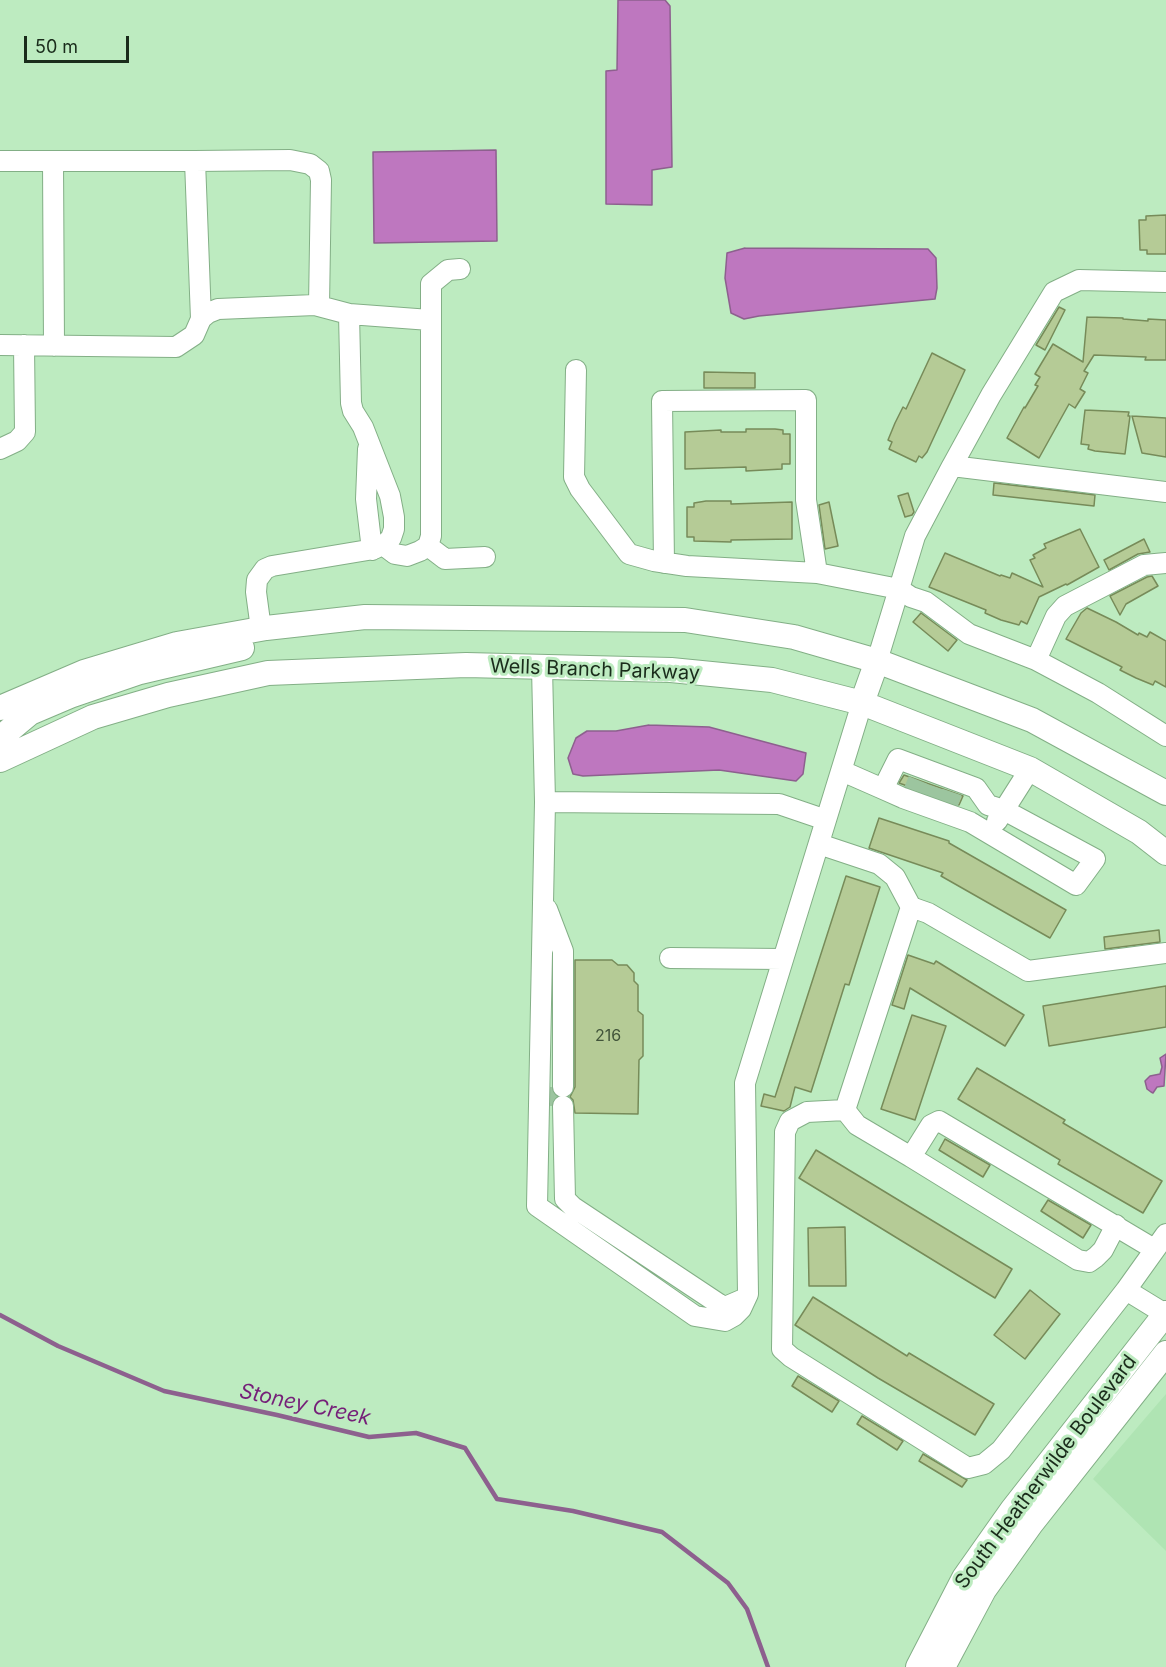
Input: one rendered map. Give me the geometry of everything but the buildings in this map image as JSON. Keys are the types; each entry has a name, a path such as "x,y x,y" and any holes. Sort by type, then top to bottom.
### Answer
{"main road":[{"path":"0,708 84,672 177,644 261,629 365,617 686,620 794,637 877,661 1032,720 1166,793"},
{"path":"0,738 30,713 53,702 140,672 244,648 258,637 261,629"},
{"path":"862,703 877,661"},
{"name":"Wells Branch Parkway","path":"0,760 93,717 168,695 268,673 466,665 671,670 772,680 862,703 1030,770 1139,832 1166,853"},
{"path":"1139,832 1166,848"},
{"name":"South Heatherwilde Boulevard","path":"918,1667 964,1578 1019,1501 1166,1314"},
{"name":"South Heatherwilde Boulevard","path":"943,1667 984,1590 1031,1524 1166,1353"}],"lane":[{"path":"0,161 290,160 310,164 319,171 321,180 319,306"},
{"path":"53,161 54,346"},
{"path":"195,161 201,319"},
{"path":"261,629 256,592 257,580 266,569 272,566 377,547 407,556 428,546 431,536 431,284 448,270 460,268"},
{"path":"877,661 915,536 991,395 1054,292 1079,280 1166,282"},
{"path":"0,345 176,347 194,335 201,319 218,309 319,306 349,314 430,320"},
{"path":"349,314 351,403 368,440 366,499 377,547"},
{"path":"0,449 17,441 25,432 24,345"},
{"path":"576,370 574,477 629,554 664,563 817,573 899,589 911,597 926,602 969,634 1036,660 1098,693 1166,736"},
{"path":"664,563 662,401 806,400 807,500 817,573"},
{"path":"952,466 1166,492"},
{"path":"428,546 445,558 485,557"},
{"path":"1036,660 1056,616 1065,606 1144,565 1166,563"},
{"path":"542,667 545,802 537,1206 695,1316 725,1320 734,1316 741,1309 748,1294 745,1083 862,703"},
{"path":"842,771 883,789 933,792 976,788 988,805 1004,810 1095,858 1076,885 970,822 933,792 898,759 883,789"},
{"path":"989,833 1030,770"},
{"path":"545,802 778,804 826,820"},
{"path":"819,844 879,864 895,877 911,907 928,913 1028,971 1166,953"},
{"path":"544,901 555,928 553,951 558,1096 565,1199 605,1229 719,1304 725,1306 746,1298"},
{"path":"845,1110 911,907"},
{"path":"670,958 783,959"},
{"path":"845,1110 857,1125 1078,1260 1089,1262 1096,1257 1103,1250 1116,1225"},
{"path":"845,1110 807,1112 790,1121 785,1131 782,1349 791,1357 969,1468 984,1464 1001,1450 1126,1290 1160,1241 1116,1225 939,1121 932,1125 911,1157"},
{"path":"1126,1290 1166,1314"}],"shaded area":[{"path":"618,0 665,0 670,6 672,167 652,170 652,205 606,204 606,71 617,70"},
{"path":"496,150 497,241 374,243 373,152"},
{"path":"745,248 928,249 936,258 935,299 744,319 731,313 725,278 727,253"},
{"path":"649,725 709,727 806,753 803,774 796,781 719,770 583,776 573,774 568,758 576,738 587,731 616,731"},
{"path":"1166,1054 1164,1086 1157,1087 1153,1093 1147,1089 1145,1081 1150,1076 1160,1074 1162,1067 1160,1058"},
{"path":"1166,1394 1166,1551 1093,1479"}],"waterway":[{"name":"Stoney Creek","path":"0,1315 58,1346 164,1391 369,1437 416,1433 465,1448 497,1499 573,1511 662,1532 728,1583 747,1609 768,1667"}],"tunnel":[{"path":"912,795 918,780"},
{"path":"931,802 936,787"},
{"path":"947,807 952,792"},
{"path":"554,1087 554,1106"}]}
